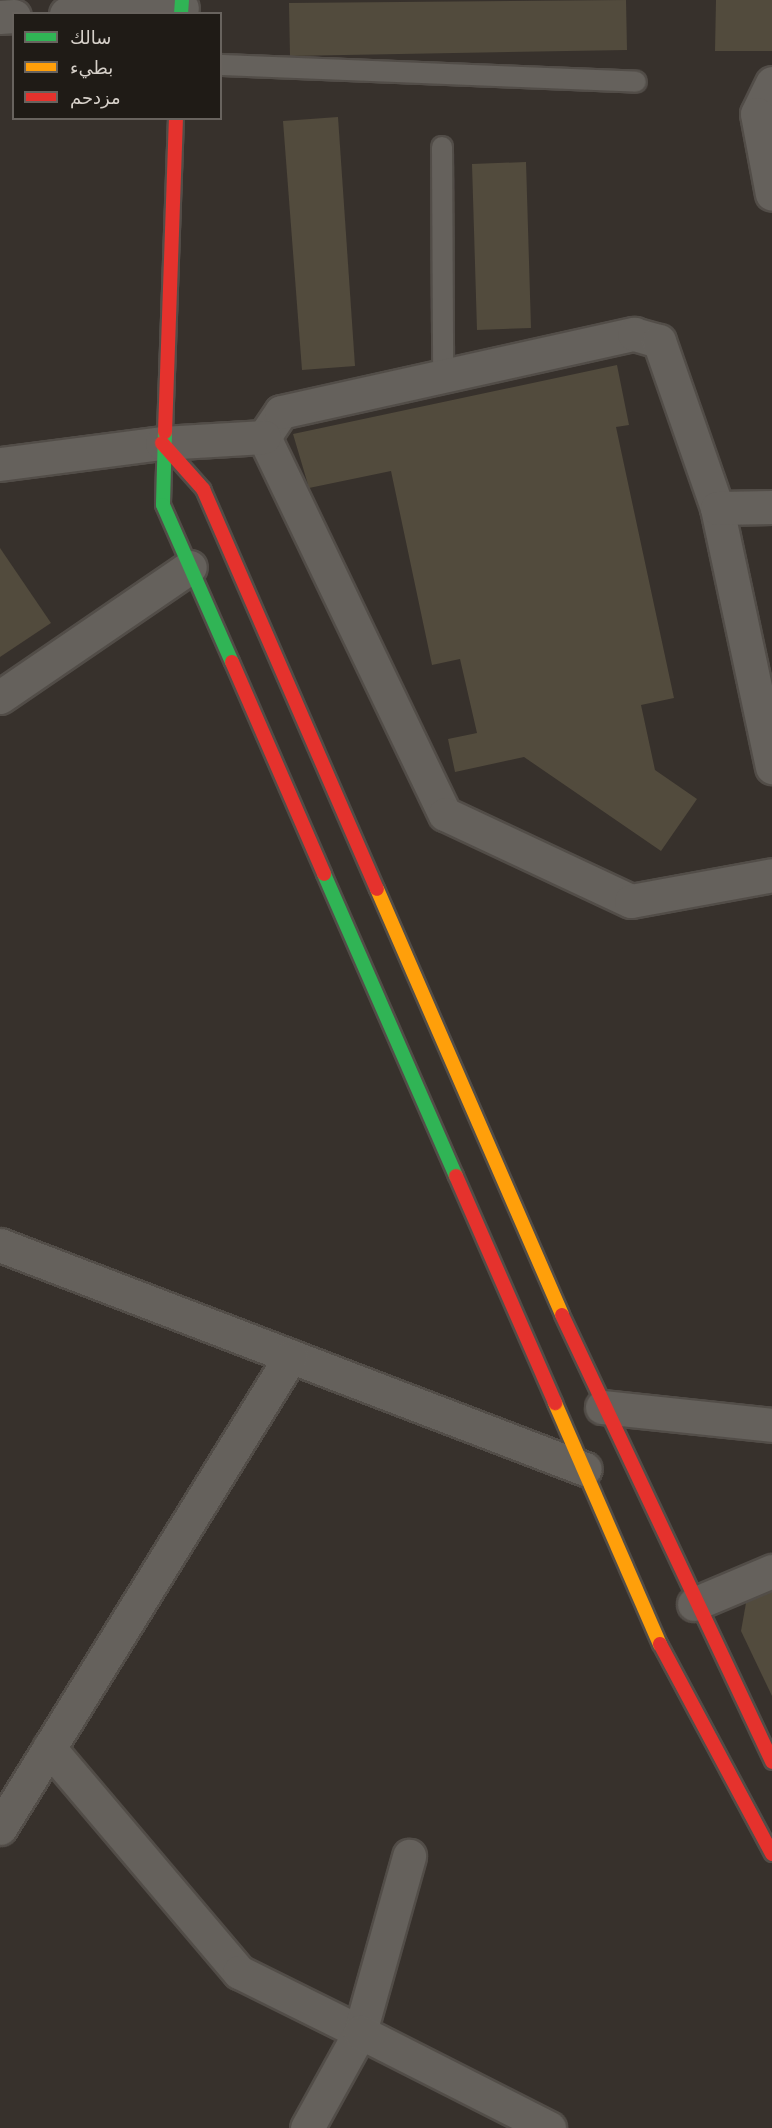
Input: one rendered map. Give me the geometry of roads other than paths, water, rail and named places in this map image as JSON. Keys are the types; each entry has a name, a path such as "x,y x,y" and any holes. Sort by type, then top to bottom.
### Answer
{"main road":[{"path":"176,120 162,443 163,505 674,1676 772,1854"},
{"path":"162,443 203,489 602,1407 694,1604 772,1762"}],"street":[{"path":"99,12 182,7"},
{"path":"772,83 757,114 772,194"},
{"path":"264,437 281,412 634,334 658,341 717,508 772,767"},
{"path":"0,464 162,443 264,437"},
{"path":"264,437 445,814 631,901 772,875"},
{"path":"717,508 772,507"},
{"path":"0,697 190,567"},
{"path":"0,1245 585,1469"},
{"path":"0,1828 291,1356"},
{"path":"602,1407 772,1425"},
{"path":"694,1604 772,1571"},
{"path":"49,1748 239,1972 549,2128"},
{"path":"307,2128 360,2032 409,1856"}],"lane":[{"path":"222,65 636,82"},
{"path":"442,147 443,375"}]}
